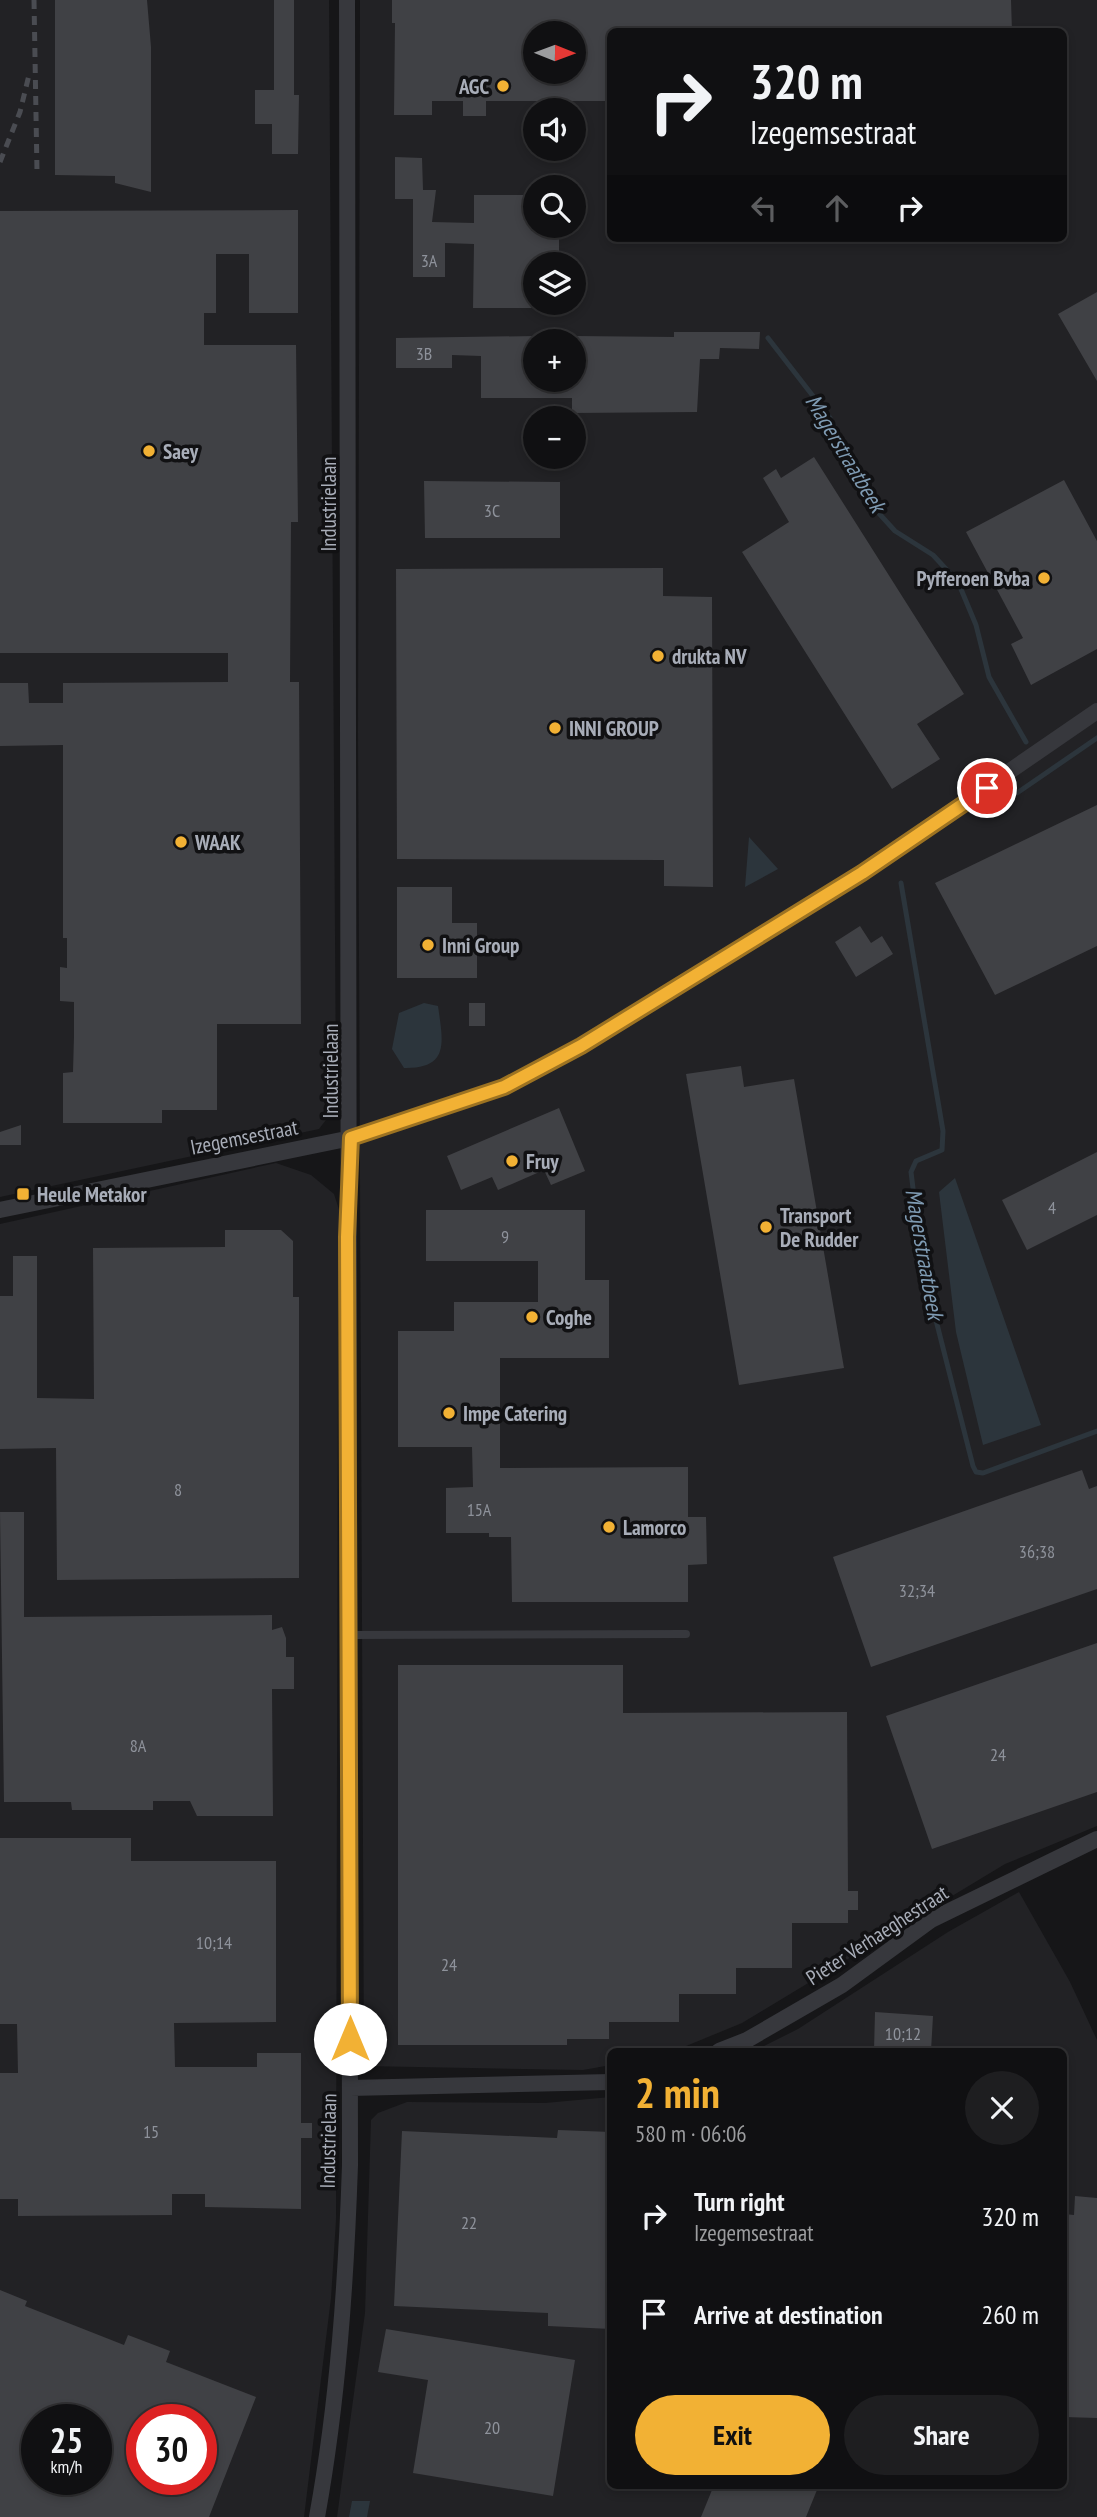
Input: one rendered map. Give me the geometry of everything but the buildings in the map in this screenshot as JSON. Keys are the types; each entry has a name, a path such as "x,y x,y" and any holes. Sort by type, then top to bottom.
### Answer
{"street":[{"name":"Industrielaan","path":"317,2517 338,2356 347,2261 350,2088 347,1237 351,1138 347,0"},
{"name":"Izegemsestraat","path":"0,1210 351,1138 504,1087 581,1046 862,873 1097,712"},
{"name":"Pieter Verhaeghestraat","path":"727,2048 747,2040 842,1985 931,1920 1097,1839"},
{"path":"350,2088 607,2082"}],"lane":[{"path":"350,1635 686,1634"}],"shaded area":[{"path":"0,0 329,0 336,1091 329,1116 319,1129 0,1197"},
{"path":"360,0 1097,0 1097,1826 1005,1864 742,2023 681,2048 607,2048 607,2066 583,2070 364,2066 358,732"},
{"path":"749,837 778,869 745,887"},
{"path":"424,1003 438,1006 442,1042 440,1051 429,1064 404,1068 392,1049 399,1013"},
{"path":"276,1163 311,1175 334,1194 341,1216 338,1318 336,2220 331,2298 304,2517 0,2517 0,1224"},
{"path":"955,1178 1041,1425 983,1445 956,1332 939,1192"},
{"path":"1019,1892 1070,1982 1097,2040 1097,2517 337,2517 365,2313 371,2120 378,2113 407,2102 545,2103 607,2097 607,2489 1067,2489 1067,2048 760,2048 798,2029 948,1932"},
{"path":"352,2501 370,2501 367,2517 349,2517"}],"waterway":[{"name":"Magerstraatbeek","path":"768,338 830,418 875,509 895,531 933,555 958,582 976,625 989,677 1026,742"},
{"path":"1017,793 1097,738"},
{"name":"Magerstraatbeek","path":"901,883 943,1131 942,1150 916,1161 911,1172 923,1269 973,1466 976,1472 983,1473 1097,1431"}],"railway":[{"path":"34,0 37,172"},
{"path":"0,162 20,112 29,75"}],"place":[{"name":"AGC","path":"503,86"},
{"name":"Saey","path":"149,451"},
{"name":"Pyfferoen Bvba","path":"1044,578"},
{"name":"drukta NV","path":"658,656"},
{"name":"INNI GROUP","path":"555,728"},
{"name":"WAAK","path":"181,842"},
{"name":"Inni Group","path":"428,945"},
{"name":"Fruy","path":"512,1161"},
{"name":"Heule Metakor","path":"23,1194"},
{"name":"Transport De Rudder","path":"766,1227"},
{"name":"Coghe","path":"532,1317"},
{"name":"Impe Catering","path":"449,1413"},
{"name":"Lamorco","path":"609,1527"}],"route":[{"path":"350,2039 350,1460 347,1237 351,1138 504,1087 581,1046 862,873 987,788"}]}
